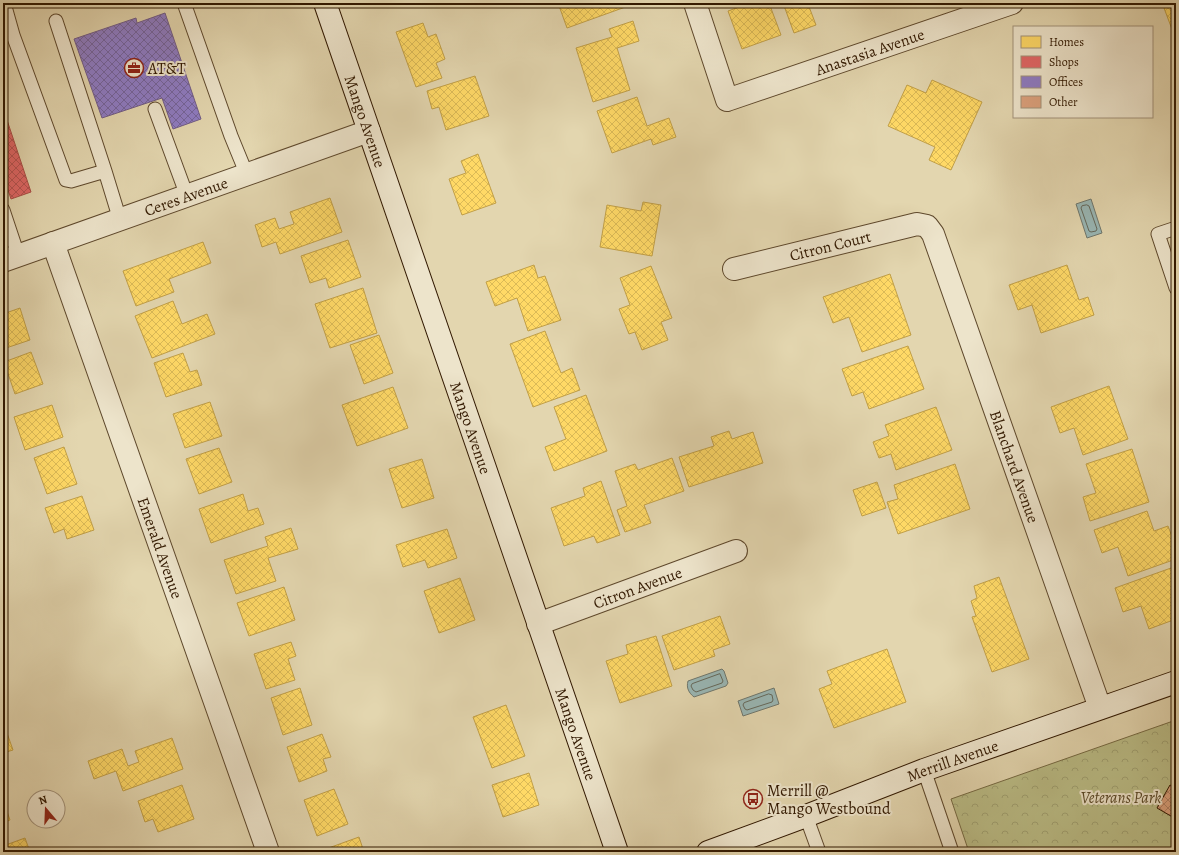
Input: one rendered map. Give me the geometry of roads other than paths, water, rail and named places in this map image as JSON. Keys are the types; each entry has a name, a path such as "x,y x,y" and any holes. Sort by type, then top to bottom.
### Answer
{"street":[{"name":"Mango Avenue","path":"325,3 617,852"},
{"name":"Anastasia Avenue","path":"695,3 727,100 1012,3"},
{"name":"Ceres Avenue","path":"11,258 369,131"},
{"name":"Citron Court","path":"734,269 917,224 927,226"},
{"name":"Blanchard Avenue","path":"927,226 933,234 1100,708"},
{"name":"Emerald Avenue","path":"53,243 268,852"},
{"name":"Citron Avenue","path":"538,624 736,551"},
{"name":"Merrill Avenue","path":"708,852 924,770 1176,682"}],"lane":[{"path":"4,3 13,35 66,180 71,182 106,171"},
{"path":"184,3 229,130 247,175"},
{"path":"56,21 106,171 109,186 120,220"},
{"path":"155,109 187,196"},
{"path":"3,210 11,258"},
{"path":"1176,228 1158,234 1176,288"},
{"path":"924,770 952,852"},
{"path":"806,816 819,852"}],"water":[{"path":"1091,199 1102,233 1087,238 1076,204"},
{"path":"722,669 728,683 726,686 694,697 688,690 688,681"},
{"path":"774,688 779,704 743,716 738,701"}],"place":[{"name":"AT&T","path":"134,68"},
{"name":"Merrill @ Mango Westbound","path":"753,799"}],"park label":[{"name":"Veterans Park","path":"1121,797"}]}
